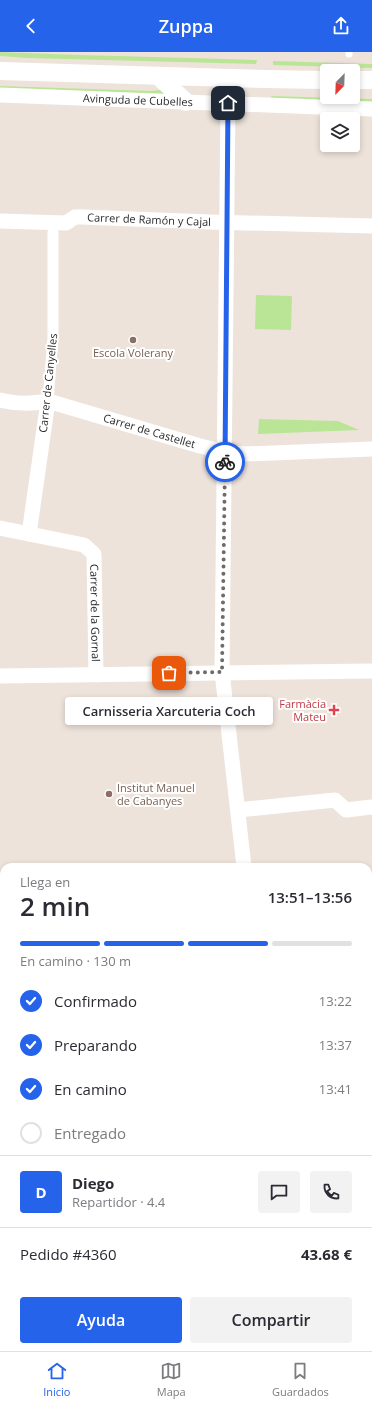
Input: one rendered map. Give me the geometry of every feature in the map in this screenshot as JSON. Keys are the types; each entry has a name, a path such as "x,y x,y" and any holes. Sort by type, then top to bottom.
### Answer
{"street":[{"path":"0,71 320,80"},
{"path":"158,76 186,102"},
{"path":"360,80 372,80"},
{"name":"Avinguda de Cubelles","path":"0,95 372,109"},
{"path":"228,103 222,672 238,810 240,863"},
{"name":"Carrer de Ramón y Cajal","path":"0,221 66,223 75,217 82,217 372,226"},
{"name":"Carrer de Canyelles","path":"28,534 48,400 53,338 53,232"},
{"name":"Carrer de Castellet","path":"0,400 23,404 48,400 193,444 225,452 245,454 372,449"},
{"name":"Carrer de la Gornal","path":"0,528 84,545 94,554 96,675"},
{"path":"0,676 372,671"},
{"path":"238,810 335,800 346,810 372,808"}],"green space":[{"path":"0,52 257,60 256,64 27,58 0,56"},
{"path":"273,61 372,64 372,68 360,68 360,64 320,64 320,66 273,65"},
{"path":"0,86 151,91 160,90 170,96 0,89"},
{"path":"271,96 320,97 320,101 272,99"},
{"path":"360,99 372,99 372,103 360,103"},
{"path":"256,295 292,296 291,330 255,329"},
{"path":"259,419 338,421 359,430 258,434"}],"way so far":[{"path":"169,673 222,672 225,462"}],"place":[{"name":"Escola Volerany","path":"133,340"},
{"name":"Carnisseria Xarcuteria Coch","path":"169,673"},
{"name":"Farmàcia Mateu","path":"334,710"},
{"name":"Institut Manuel de Cabanyes","path":"109,794"}],"route":[{"path":"225,462 228,103"}]}
